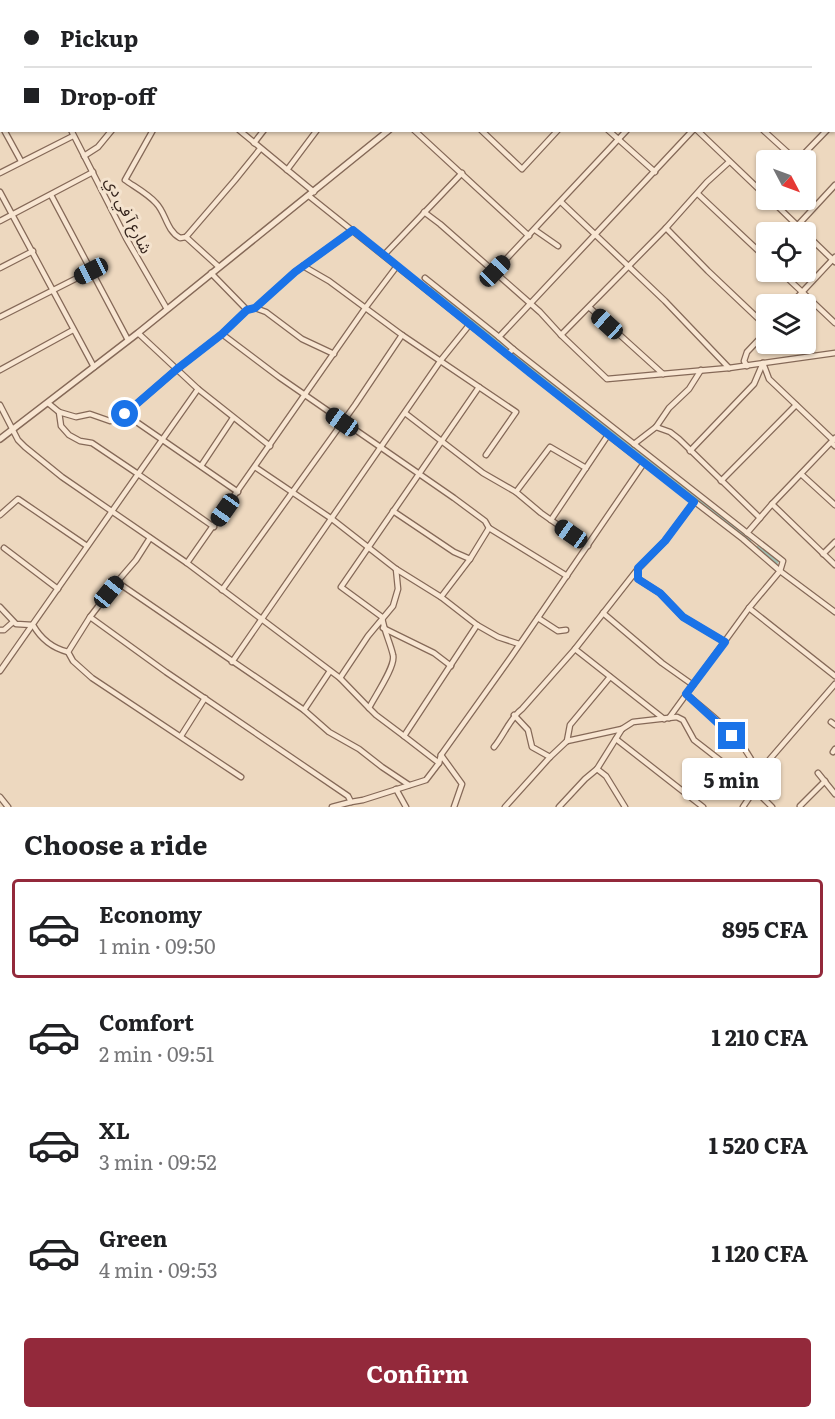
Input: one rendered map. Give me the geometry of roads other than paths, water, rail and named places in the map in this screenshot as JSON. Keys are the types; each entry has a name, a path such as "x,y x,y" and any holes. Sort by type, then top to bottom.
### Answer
{"street":[{"path":"5,132 21,161"},
{"path":"84,156 98,147 110,132"},
{"path":"152,132 125,180 156,202 180,238 186,237 236,180 260,148"},
{"path":"241,132 397,266 780,571 835,612"},
{"path":"254,143 262,132"},
{"path":"287,170 316,132"},
{"path":"0,439 138,333 388,132"},
{"path":"416,132 529,236"},
{"path":"484,132 522,169 556,132"},
{"path":"611,132 655,172"},
{"path":"495,271 625,132"},
{"path":"499,337 693,132"},
{"path":"697,132 756,187"},
{"path":"765,132 786,150"},
{"path":"807,150 825,132"},
{"path":"0,173 72,133"},
{"name":"شارع آ في دي","path":"72,133 126,238 167,309"},
{"path":"561,335 590,308 707,182 729,162"},
{"path":"0,221 93,172"},
{"path":"384,255 462,173"},
{"path":"801,222 835,185"},
{"path":"0,192 94,367"},
{"path":"698,194 756,249"},
{"path":"51,195 128,340"},
{"path":"561,202 630,266 729,368"},
{"path":"782,210 795,222"},
{"path":"424,212 540,312 607,379 747,366 835,353"},
{"path":"666,228 756,317"},
{"path":"48,403 58,412 76,417 90,414 110,421 125,414 222,334 247,310 255,308 303,266 353,230"},
{"path":"535,230 558,246"},
{"path":"186,237 219,267"},
{"path":"800,294 834,260 816,242"},
{"path":"0,268 33,251"},
{"path":"303,266 329,281 402,335 516,412 486,455"},
{"path":"187,563 397,266"},
{"path":"0,317 91,271"},
{"path":"211,273 247,310"},
{"path":"425,278 783,561 780,571 749,608 667,718"},
{"path":"793,282 835,323"},
{"path":"255,308 266,312 302,339 334,354"},
{"path":"590,308 663,374"},
{"path":"232,662 441,360 470,324"},
{"path":"0,370 74,330"},
{"path":"138,333 198,389 270,446"},
{"path":"222,334 342,422 419,473 485,521 489,528 567,576"},
{"path":"222,590 293,494 402,335"},
{"path":"747,366 744,361 747,352 756,343"},
{"path":"508,354 513,349"},
{"path":"747,533 772,504 834,442 769,379 763,363"},
{"path":"690,451 754,384 763,363"},
{"path":"634,444 656,427 669,408 689,389 701,370"},
{"path":"369,708 394,658 383,628 382,617 341,586 479,387"},
{"path":"0,671 198,389"},
{"path":"0,405 18,440 25,447 62,477 187,563 340,678 376,715 439,763"},
{"path":"721,481 796,405"},
{"path":"58,412 61,426 69,435 80,441 92,443 214,527"},
{"path":"405,413 483,473 516,492 588,546"},
{"path":"125,414 163,438 238,492"},
{"path":"201,466 233,418"},
{"path":"656,427 670,432 760,518"},
{"path":"551,520 608,435"},
{"path":"516,492 550,447 586,468"},
{"path":"332,807 426,780 439,763 441,755 644,463"},
{"path":"255,467 332,519 396,569 441,597 477,625 498,637 519,644"},
{"path":"801,474 835,505"},
{"path":"0,515 18,499 87,546"},
{"path":"494,747 505,734 514,715 522,709 575,649 638,568 665,541 694,502"},
{"path":"772,504 835,565"},
{"path":"393,511 454,552 470,559"},
{"path":"441,597 470,559 489,528"},
{"path":"68,652 90,617 136,560 150,538"},
{"path":"823,554 835,542"},
{"path":"4,548 58,589"},
{"path":"638,568 638,579 660,593 683,617 725,642"},
{"path":"340,678 382,617 393,606 398,589 396,569"},
{"path":"117,582 304,710 329,732 359,749 382,768 410,785"},
{"path":"0,607 16,624 33,625 47,643 68,652 73,661 92,678 241,777"},
{"path":"749,608 835,676"},
{"path":"603,613 662,663 693,685"},
{"path":"90,617 348,796 351,802"},
{"path":"538,618 558,631 566,630"},
{"path":"0,630 4,630 13,622"},
{"path":"404,736 477,625"},
{"path":"383,628 434,653 451,666"},
{"path":"575,649 667,718"},
{"path":"304,710 330,671"},
{"path":"567,741 570,725 610,676"},
{"path":"757,778 835,684"},
{"path":"686,694 720,724 748,753 754,764 757,778 755,789 743,807"},
{"path":"181,736 205,698"},
{"path":"514,715 528,730 532,747 550,756"},
{"path":"505,807 550,756 567,741 622,729 633,722 667,718 682,719 694,741 755,789 772,807"},
{"path":"559,807 597,769 622,729"},
{"path":"616,740 703,807"},
{"path":"441,755 462,784 454,807"},
{"path":"597,769 606,776 626,807"},
{"path":"818,773 835,794"},
{"path":"800,806 825,782"},
{"path":"396,789 406,807"},
{"path":"0,797 8,807"}],"waterway":[{"path":"432,289 508,350"},
{"path":"512,353 545,379"},
{"path":"548,381 749,541"},
{"path":"758,548 776,562"}]}
